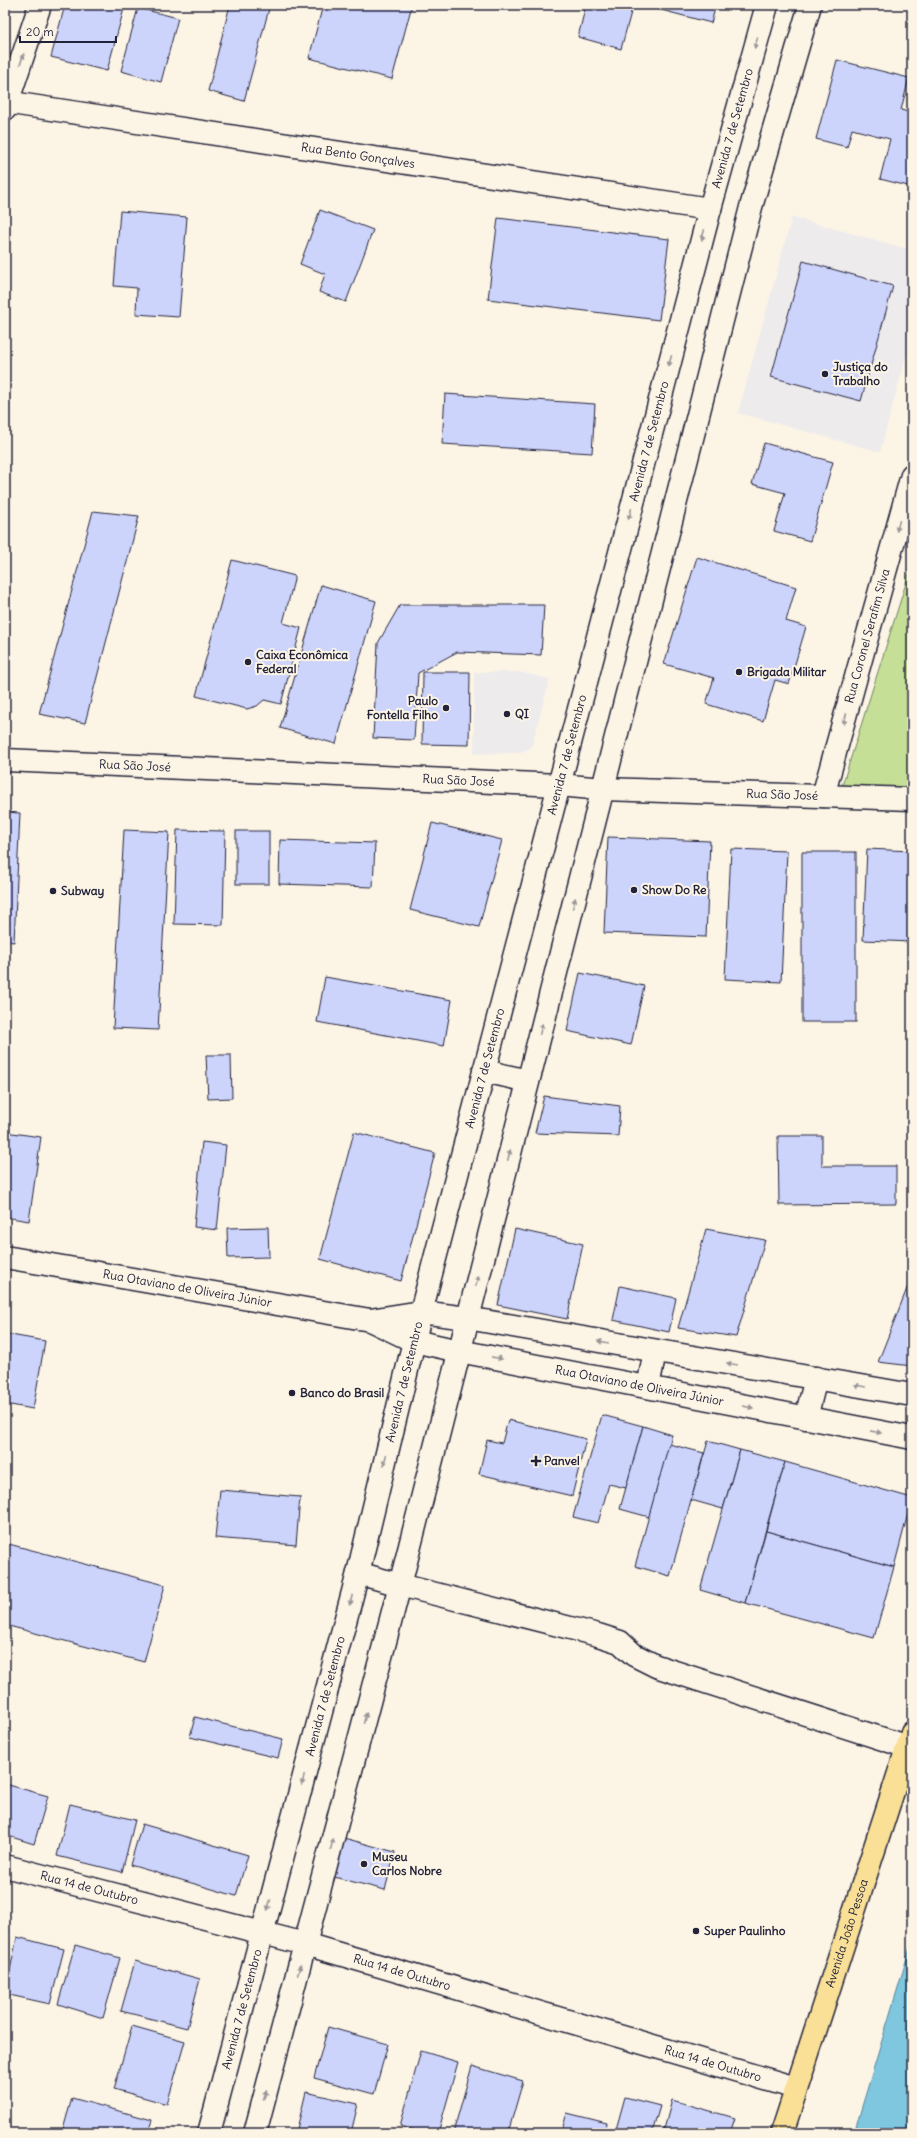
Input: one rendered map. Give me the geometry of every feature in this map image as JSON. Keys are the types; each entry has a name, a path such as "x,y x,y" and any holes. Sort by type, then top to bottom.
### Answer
{"main road":[{"name":"Avenida João Pessoa","path":"782,2133 910,1740"}],"street":[{"path":"6,105 40,5"},
{"name":"Avenida 7 de Setembro","path":"209,2133 358,1573 420,1312 710,209 767,5"},
{"path":"255,2133 400,1586 751,207 810,5"},
{"name":"Rua Bento Gonçalves","path":"6,105 710,209"},
{"name":"Rua Coronel Serafim Silva","path":"823,796 912,475"},
{"name":"Rua São José","path":"5,760 603,789 912,799"},
{"path":"484,1071 528,1081"},
{"name":"Rua Otaviano de Oliveira Júnior","path":"5,1258 370,1320 414,1341 459,1351 912,1438"},
{"name":"Rua Otaviano de Oliveira Júnior","path":"370,1320 420,1312 467,1318 912,1395"},
{"path":"648,1387 655,1351"},
{"path":"806,1418 816,1378"},
{"path":"358,1573 400,1586 598,1635 620,1642 634,1656 656,1666 910,1740"},
{"name":"Rua 14 de Outubro","path":"5,1866 305,1944 796,2088"}],"shaded area":[{"name":"Justiça do Trabalho","path":"792,217 912,250 912,334 880,452 738,413"},
{"name":"QI","path":"474,672 519,672 550,679 531,748 517,753 474,754"}],"green space":[{"path":"912,564 912,790 841,789"}],"water":[{"path":"912,1941 912,2133 854,2133"}],"building":[{"path":"65,5 125,5 107,71 51,57"},
{"path":"230,5 270,5 244,101 208,91"},
{"path":"323,5 412,5 392,79 309,58"},
{"path":"586,5 633,5 621,49 578,37"},
{"path":"642,5 716,5 711,23"},
{"path":"138,8 178,18 161,82 121,71"},
{"path":"837,60 909,78 901,110 912,113 912,187 880,179 890,139 852,129 847,147 816,139"},
{"path":"320,210 373,230 346,302 319,292 325,274 300,264"},
{"path":"120,211 187,217 179,317 136,314 137,288 114,286"},
{"path":"498,218 669,239 659,320 488,299"},
{"path":"803,261 893,286 861,401 771,377"},
{"path":"445,394 595,404 592,453 442,444"},
{"path":"764,443 833,462 810,541 774,531 785,493 752,484"},
{"path":"93,511 139,516 85,723 39,714"},
{"path":"697,557 796,587 786,621 806,627 789,684 775,680 763,721 706,704 714,678 664,664"},
{"name":"Caixa Econômica Federal","path":"232,560 295,576 283,623 301,628 281,704 264,700 257,706 247,709 196,696"},
{"path":"321,585 376,601 336,744 280,728"},
{"path":"400,605 544,605 541,655 457,652 418,673 414,740 373,738 378,643"},
{"name":"Paulo Fontella Filho","path":"423,672 470,672 469,745 422,744"},
{"path":"5,812 20,813 14,942 5,941"},
{"path":"432,823 502,840 479,927 410,910"},
{"path":"124,830 169,832 158,1030 113,1028"},
{"path":"177,830 225,831 223,925 174,924"},
{"path":"236,831 269,831 269,884 236,884"},
{"path":"608,837 710,841 706,937 604,933"},
{"path":"280,840 375,843 373,887 279,884"},
{"path":"731,849 787,851 781,982 725,979"},
{"path":"867,849 912,851 912,942 863,940"},
{"path":"802,852 856,852 856,1022 802,1022"},
{"path":"580,973 644,986 631,1045 567,1031"},
{"path":"325,977 452,1000 444,1046 317,1022"},
{"path":"206,1055 231,1055 232,1098 208,1099"},
{"path":"544,1096 620,1106 618,1136 535,1133"},
{"path":"5,1132 41,1137 29,1221 5,1217"},
{"path":"354,1132 435,1153 401,1281 320,1259"},
{"path":"778,1136 822,1136 822,1166 896,1166 896,1204 779,1205"},
{"path":"202,1142 226,1145 217,1230 194,1227"},
{"path":"268,1227 269,1257 228,1258 227,1228"},
{"path":"515,1229 583,1244 567,1319 498,1305"},
{"path":"706,1229 765,1240 736,1337 678,1328"},
{"path":"912,1276 912,1366 878,1362"},
{"path":"620,1286 676,1298 669,1332 613,1320"},
{"path":"5,1334 45,1341 33,1409 5,1404"},
{"path":"602,1415 643,1426 626,1488 609,1484 598,1523 573,1517"},
{"path":"508,1420 586,1439 572,1496 479,1474 487,1440 502,1443"},
{"path":"643,1426 672,1435 649,1517 620,1509"},
{"path":"708,1441 740,1450 723,1509 691,1500"},
{"path":"669,1444 704,1453 670,1576 635,1566"},
{"path":"740,1450 785,1462 745,1603 700,1590"},
{"path":"785,1462 912,1498 894,1567 766,1531"},
{"path":"220,1490 300,1497 296,1545 215,1538"},
{"path":"766,1531 894,1567 874,1638 745,1603"},
{"path":"5,1543 165,1585 144,1662 5,1625"},
{"path":"195,1717 283,1739 278,1758 190,1737"},
{"path":"5,1784 48,1796 34,1844 5,1835"},
{"path":"70,1804 135,1820 122,1872 57,1856"},
{"path":"142,1824 248,1855 236,1896 130,1865"},
{"name":"Museu Carlos Nobre","path":"344,1838 395,1852 385,1890 334,1877"},
{"path":"17,1937 64,1949 50,2004 5,1994"},
{"path":"75,1945 120,1958 103,2018 58,2004"},
{"path":"135,1961 200,1979 187,2028 121,2011"},
{"path":"132,2026 185,2041 167,2104 114,2089"},
{"path":"328,2027 388,2044 374,2094 314,2078"},
{"path":"421,2051 458,2062 438,2133 424,2133 400,2126"},
{"path":"472,2066 523,2081 508,2133 453,2133"},
{"path":"306,2092 358,2104 351,2133 296,2133"},
{"path":"625,2097 660,2106 652,2133 615,2133"},
{"path":"72,2098 152,2120 148,2133 62,2133"},
{"path":"672,2100 735,2118 730,2133 663,2133"},
{"path":"567,2113 607,2123 605,2133 561,2133"}],"place":[{"name":"Justiça do Trabalho","path":"825,374"},
{"name":"Caixa Econômica Federal","path":"248,662"},
{"name":"Brigada Militar","path":"739,672"},
{"name":"Paulo Fontella Filho","path":"446,708"},
{"name":"QI","path":"507,714"},
{"name":"Show Do Re","path":"634,890"},
{"name":"Subway","path":"53,891"},
{"name":"Banco do Brasil","path":"292,1393"},
{"name":"Panvel","path":"536,1461"},
{"name":"Museu Carlos Nobre","path":"364,1864"},
{"name":"Super Paulinho","path":"696,1931"}]}
